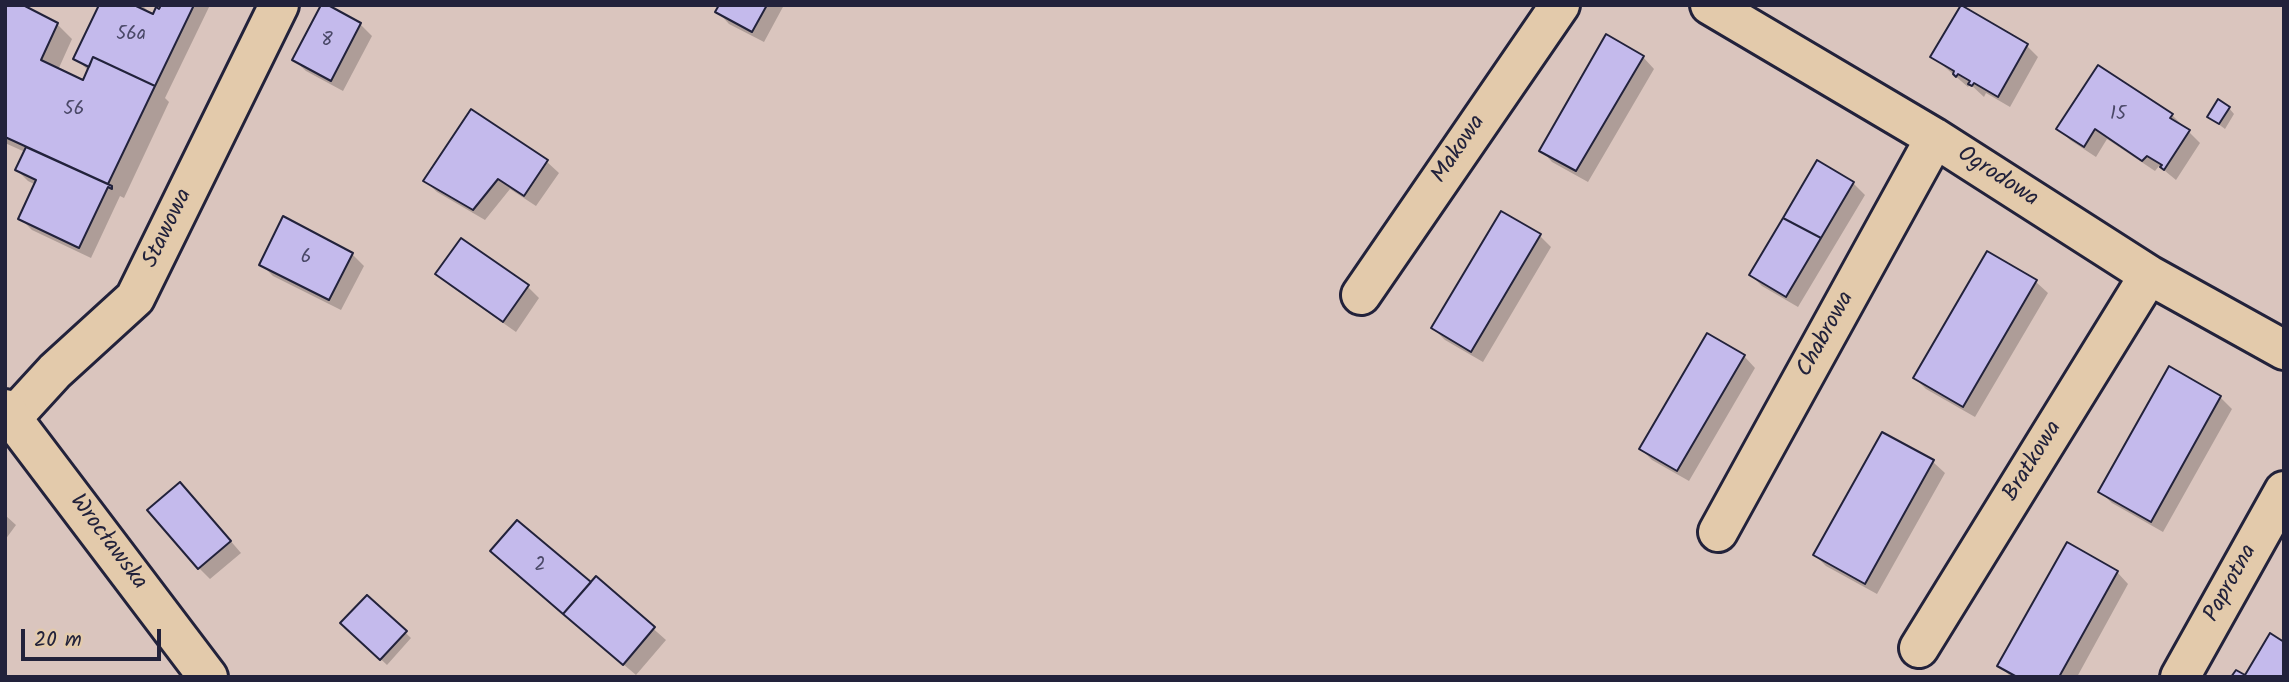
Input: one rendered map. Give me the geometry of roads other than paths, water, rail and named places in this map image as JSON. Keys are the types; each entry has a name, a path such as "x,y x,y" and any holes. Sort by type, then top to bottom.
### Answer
{"street":[{"name":"Stawowa","path":"8,414 135,298 279,5"},
{"name":"Makowa","path":"1362,295 1560,5"},
{"name":"Ogrodowa","path":"1710,5 1935,138 2149,275 2284,350"},
{"name":"Chabrowa","path":"1718,533 1935,138"},
{"name":"Bratkowa","path":"1919,648 2149,275"},
{"name":"Wrocławska","path":"8,414 208,677"},
{"name":"Paprotna","path":"2180,677 2284,491"}]}
